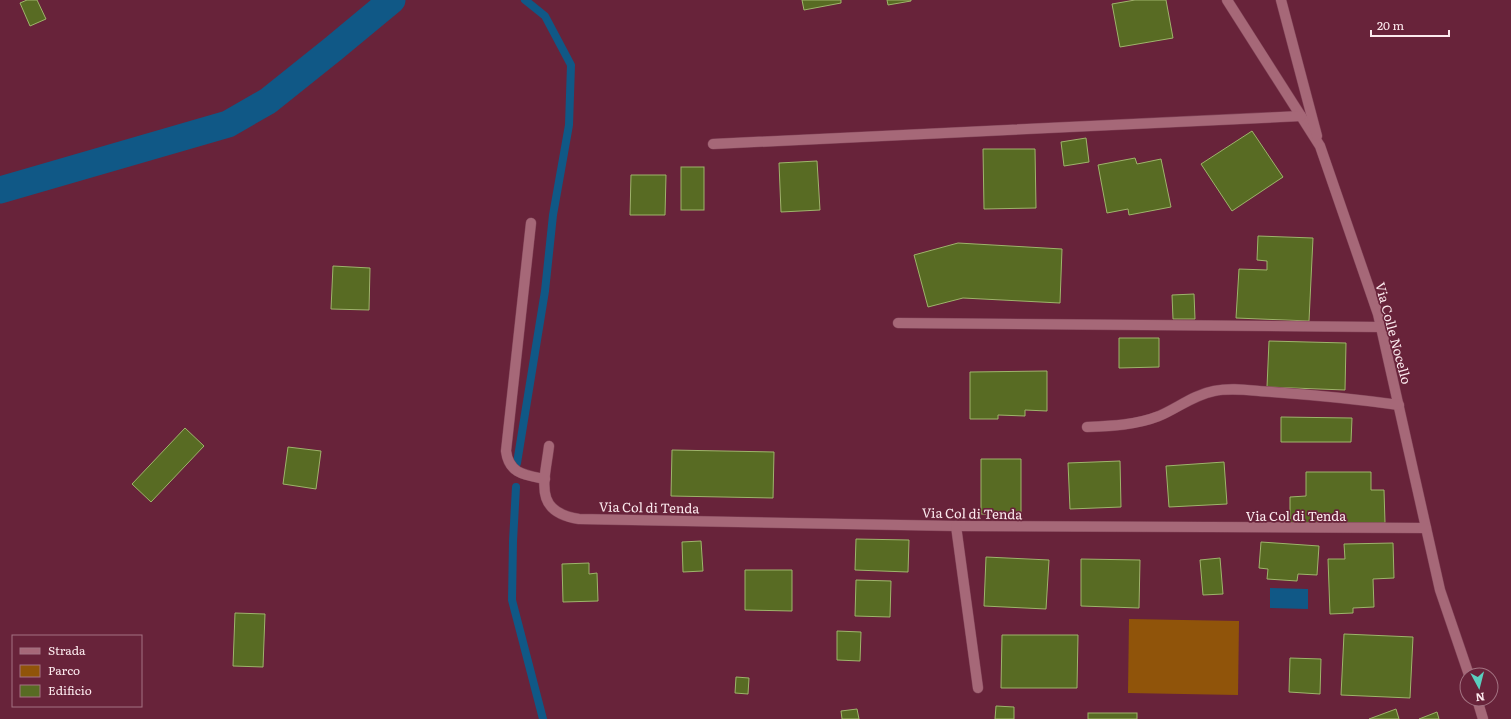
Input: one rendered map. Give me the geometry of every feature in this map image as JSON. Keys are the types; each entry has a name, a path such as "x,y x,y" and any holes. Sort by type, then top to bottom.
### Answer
{"street":[{"name":"Via Colle Nocello","path":"1227,0 1320,146 1376,307 1440,590 1466,667"},
{"path":"1281,0 1320,146"},
{"path":"713,144 1301,116"},
{"path":"531,223 506,451 509,464 513,468 524,474 545,479"},
{"path":"898,324 1381,327"},
{"path":"1087,427 1119,426 1142,421 1160,415 1197,395 1216,390 1334,396 1399,405"},
{"name":"Via Col di Tenda","path":"549,446 545,479 545,497 549,506 554,510 566,517 579,519 956,526 1426,528"},
{"path":"956,526 978,688"},
{"path":"1479,707 1483,719"}],"green space":[{"path":"1129,619 1239,621 1238,695 1128,693"}],"water":[{"path":"1270,588 1308,589 1308,609 1270,608"}],"building":[{"path":"27,0 37,0 46,19 30,26 20,3"},
{"path":"802,0 841,0 841,3 804,10"},
{"path":"887,0 911,0 911,1 888,5"},
{"path":"1135,0 1166,0 1173,38 1120,47 1112,4"},
{"path":"1252,131 1283,177 1232,211 1201,164"},
{"path":"1086,138 1089,162 1064,166 1061,142"},
{"path":"983,149 1035,149 1036,208 984,209"},
{"path":"1135,158 1137,164 1161,159 1171,207 1129,215 1128,209 1107,213 1098,165"},
{"path":"817,161 820,210 781,212 779,163"},
{"path":"681,167 704,167 704,210 681,210"},
{"path":"631,175 666,175 665,215 630,215"},
{"path":"1258,236 1313,238 1309,321 1236,318 1239,269 1267,270 1267,261 1257,260"},
{"path":"958,243 1062,249 1060,303 963,298 928,307 914,255"},
{"path":"333,266 370,268 369,310 331,309"},
{"path":"1194,294 1195,319 1173,319 1172,295"},
{"path":"1119,338 1159,338 1159,367 1119,368"},
{"path":"1269,341 1346,343 1345,390 1267,387"},
{"path":"1047,371 1047,411 1025,410 1025,416 998,415 998,419 970,419 970,372"},
{"path":"1281,417 1352,418 1351,442 1281,442"},
{"path":"185,428 204,446 151,502 132,484"},
{"path":"288,447 321,451 316,489 283,484"},
{"path":"672,450 774,452 773,498 671,496"},
{"path":"981,459 1021,459 1021,515 981,514"},
{"path":"1120,461 1121,507 1070,509 1068,463"},
{"path":"1224,462 1227,504 1169,507 1166,466"},
{"path":"1306,472 1371,472 1371,490 1384,490 1385,523 1290,523 1290,497 1306,496"},
{"path":"856,539 909,540 908,572 855,570"},
{"path":"701,541 703,571 683,572 682,542"},
{"path":"1261,542 1319,546 1317,575 1298,574 1297,581 1267,579 1268,569 1259,568"},
{"path":"1393,543 1394,578 1373,579 1374,607 1353,608 1353,613 1330,614 1328,559 1345,559 1344,544"},
{"path":"986,557 1049,560 1046,609 984,606"},
{"path":"1220,558 1223,594 1203,595 1200,560"},
{"path":"1081,559 1140,560 1139,608 1081,606"},
{"path":"589,563 589,574 597,573 598,601 563,602 562,564"},
{"path":"745,570 792,570 792,611 745,610"},
{"path":"856,580 891,581 890,617 855,616"},
{"path":"235,613 265,614 263,667 233,666"},
{"path":"837,631 861,632 860,661 837,660"},
{"path":"1344,634 1413,637 1410,698 1341,695"},
{"path":"1002,635 1078,635 1077,688 1001,688"},
{"path":"1290,658 1321,659 1320,694 1289,692"},
{"path":"736,677 749,678 748,694 735,693"},
{"path":"996,706 1014,707 1014,719 995,719"},
{"path":"857,709 859,719 842,719 841,711"},
{"path":"1396,709 1399,719 1369,719"},
{"path":"1437,712 1439,719 1419,719"},
{"path":"1088,713 1137,713 1137,719 1088,719"}],"waterway":[{"path":"0,190 228,124 268,101 392,0"},
{"path":"517,463 545,291 553,215 569,125 571,65 545,16 525,0"},
{"path":"516,487 512,600 543,719"}]}
